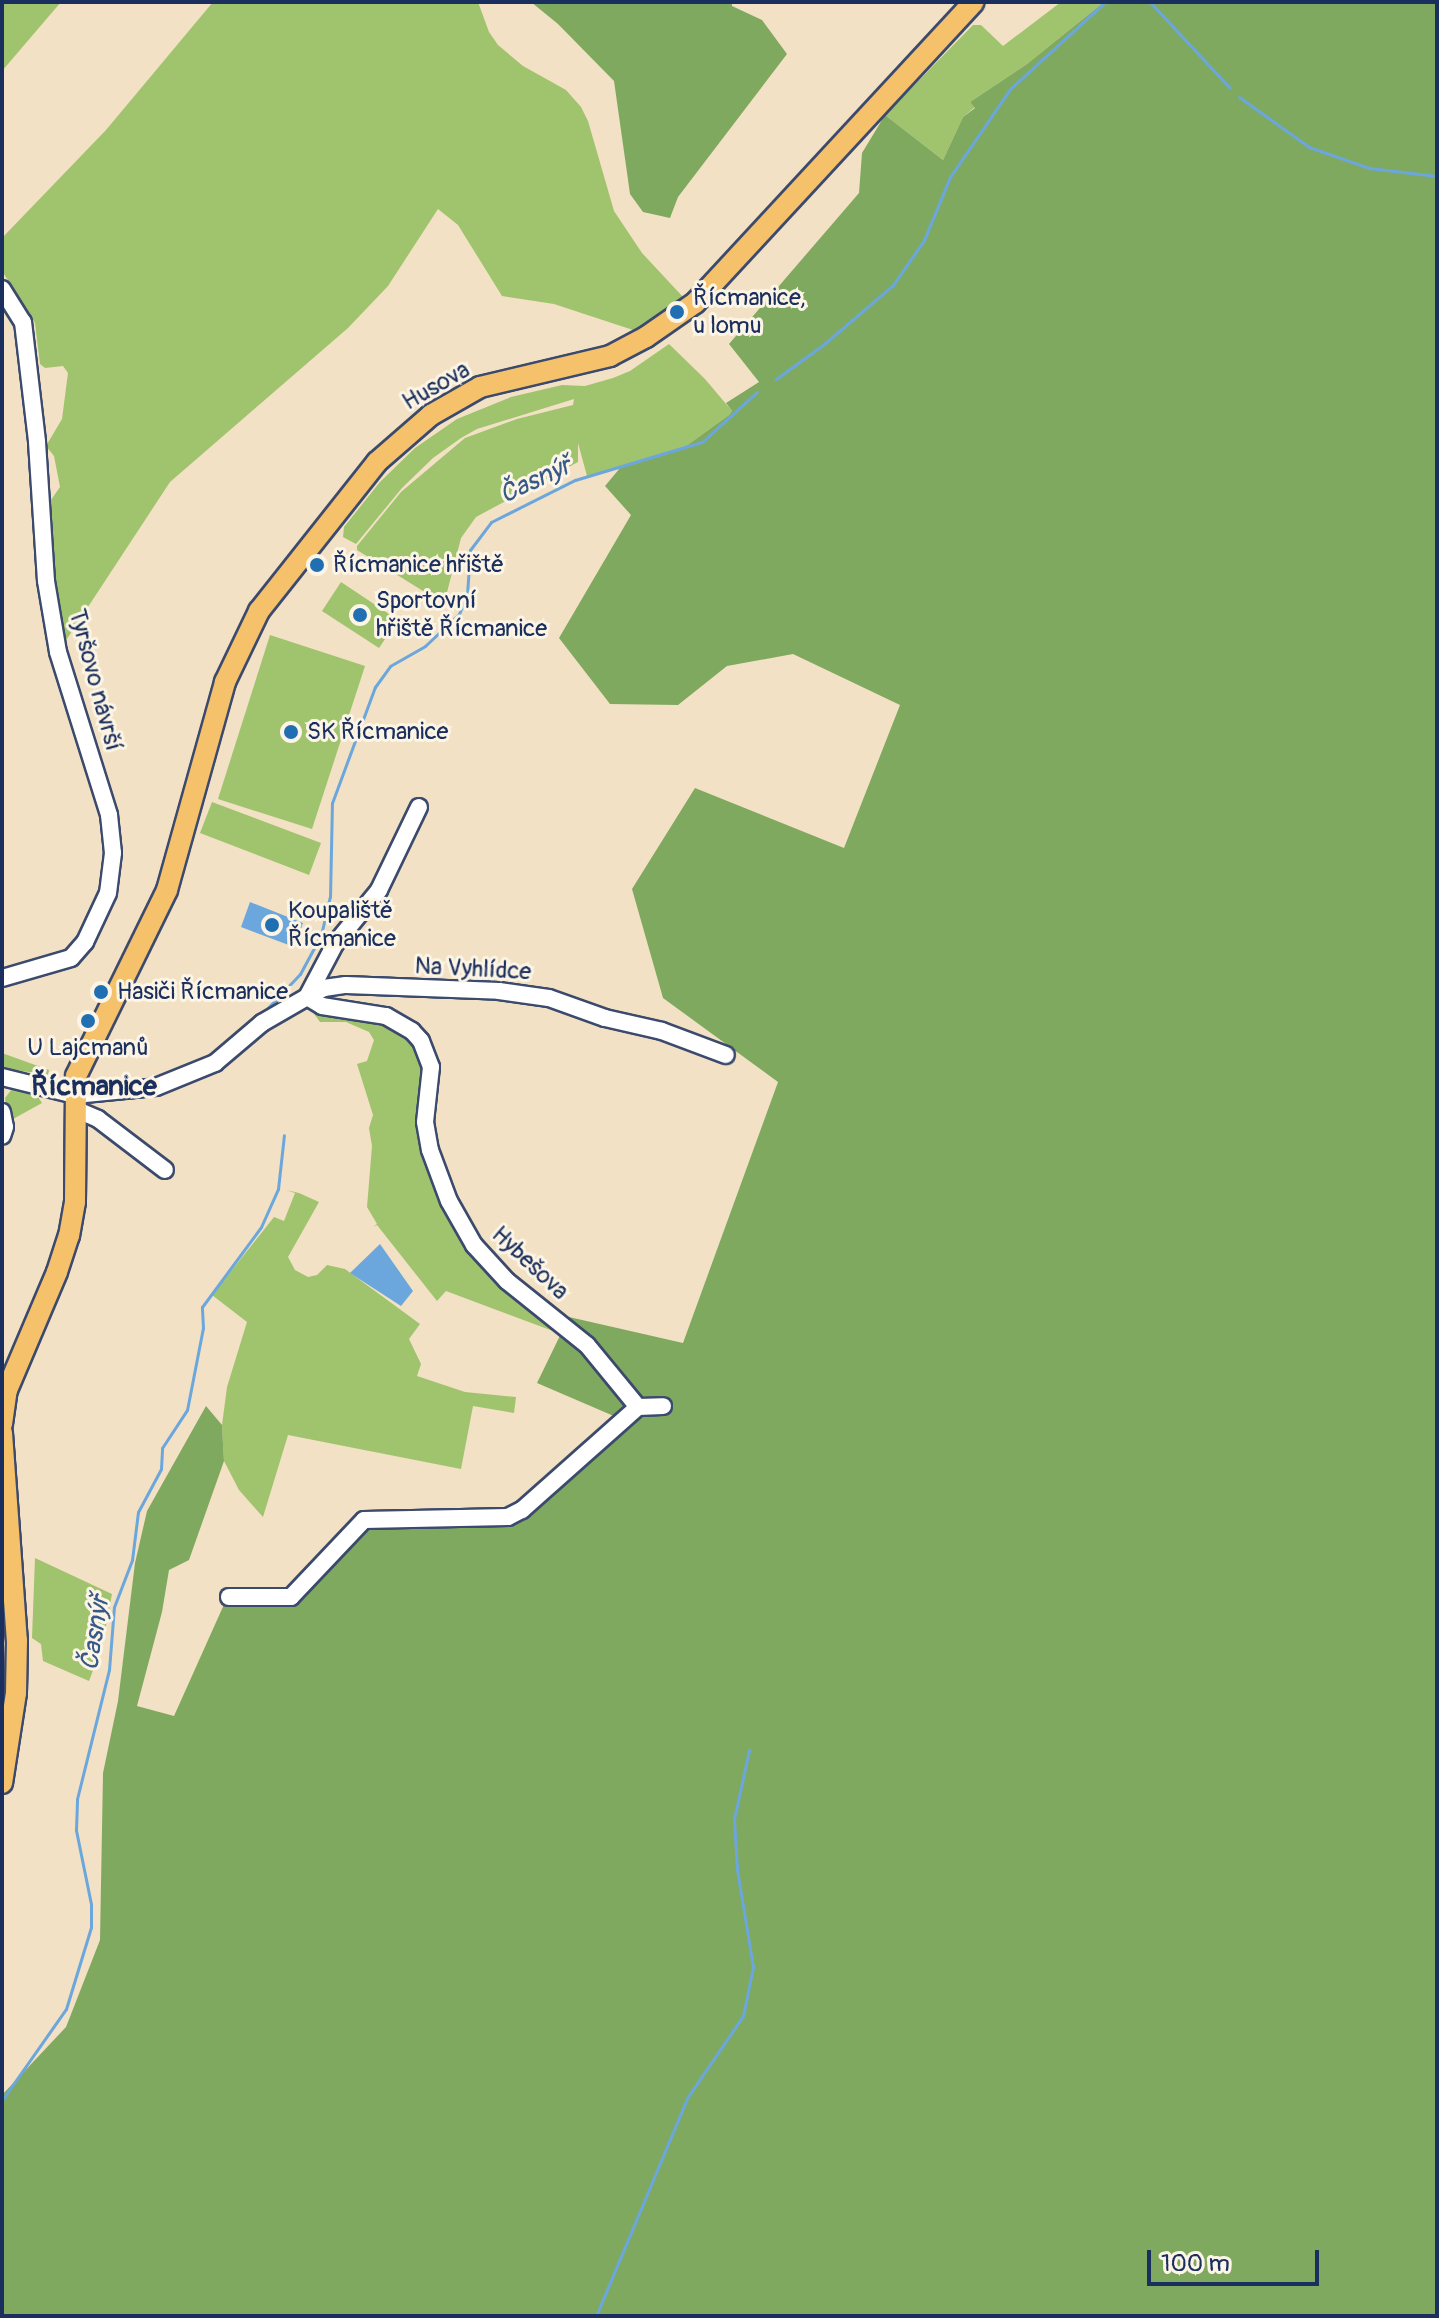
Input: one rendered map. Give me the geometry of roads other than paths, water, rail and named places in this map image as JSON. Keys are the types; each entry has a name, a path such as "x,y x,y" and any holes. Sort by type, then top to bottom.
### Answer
{"main road":[{"name":"Husova","path":"2,1424 8,1388 69,1236 75,1202 76,1076 82,1058 121,987 167,890 215,714 240,646 274,590 377,462 431,415 480,387 610,356 683,313 974,2"},
{"path":"2,1433 17,1640 16,1693 2,1783"}],"street":[{"name":"Tyršovo návrší","path":"2,289 23,322 37,442 46,581 58,652 109,815 113,853 108,893 85,942 71,958 2,978"},
{"path":"307,997 335,944 379,890 419,807"},
{"name":"Na Vyhlídce","path":"75,1102 151,1087 192,1074 215,1063 262,1023 324,988 346,985 499,991 549,998 605,1018 662,1031 726,1055"},
{"name":"Hybešova","path":"307,997 322,1006 386,1016 412,1031 421,1041 431,1067 425,1122 430,1150 449,1201 474,1245 507,1281 587,1345 638,1407"},
{"path":"3,1079 75,1102 165,1170"},
{"path":"2,1112 5,1127 2,1136"},
{"path":"229,1597 291,1597 364,1520 508,1517 522,1510 638,1407 663,1406"}],"water":[{"name":"Koupaliště Řícmanice","path":"250,902 303,923 294,947 241,927"},
{"path":"380,1244 413,1291 401,1306 350,1273"}],"waterway":[{"name":"Časnýř","path":"776,379 824,344 893,285 924,240 950,177 1010,89 1105,2"},
{"path":"1150,2 1230,88"},
{"path":"1239,97 1309,147 1369,168 1437,176"},
{"name":"Časnýř","path":"263,1013 300,974 321,935 330,897 332,803 375,687 390,666 425,646 459,614 467,595 470,550 491,522 575,480 702,442 757,392"},
{"name":"Časnýř","path":"2,2100 66,2009 91,1927 91,1904 76,1830 77,1799 109,1670 114,1607 132,1560 138,1512 161,1469 162,1448 187,1410 203,1328 202,1307 261,1227 278,1189 284,1135"},
{"path":"596,2316 687,2098 743,2016 753,1967 737,1869 734,1819 749,1750"}],"place":[{"name":"Řícmanice, u lomu","path":"677,312"},
{"name":"Řícmanice hřiště","path":"317,565"},
{"name":"Sportovní hřiště Řícmanice","path":"360,615"},
{"name":"SK Řícmanice","path":"291,732"},
{"name":"Koupaliště Řícmanice","path":"272,925"},
{"name":"Hasiči Řícmanice","path":"101,992"},
{"name":"U Lajcmanů","path":"88,1021"}],"district":[{"name":"Řícmanice","path":"94,1087"}]}
